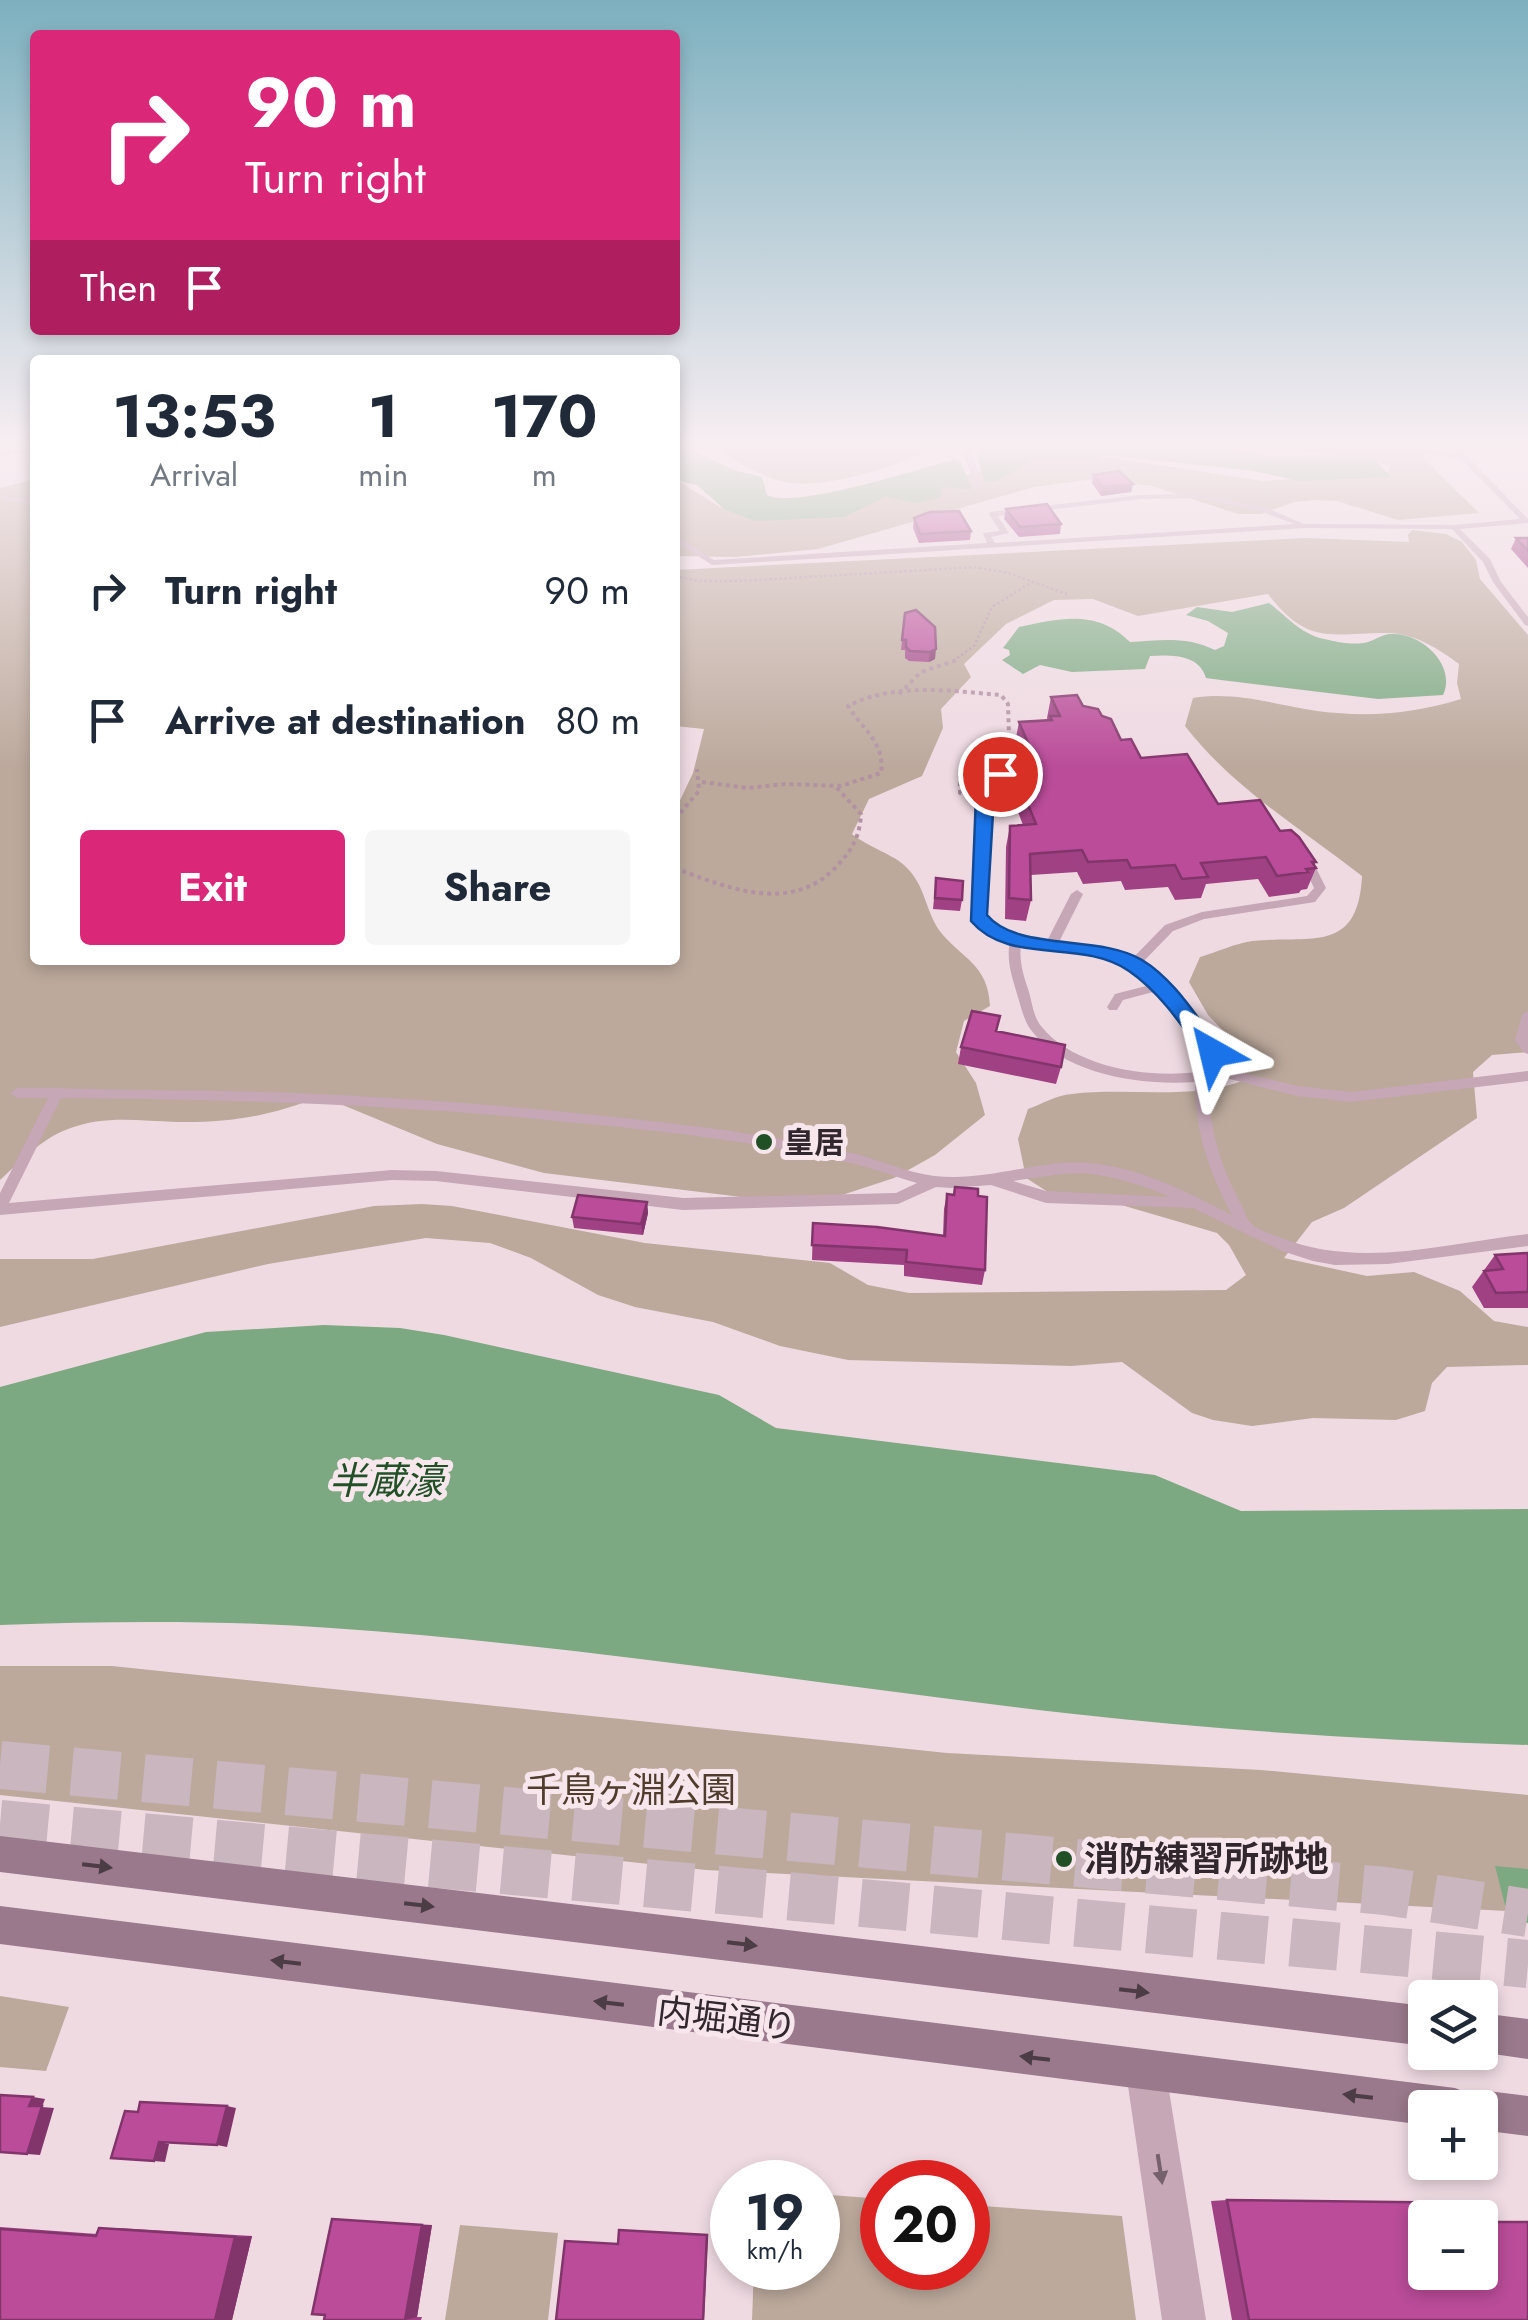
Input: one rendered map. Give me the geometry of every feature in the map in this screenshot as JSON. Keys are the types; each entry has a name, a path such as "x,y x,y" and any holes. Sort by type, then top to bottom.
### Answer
{"main road":[{"path":"0,1854 1408,2024"},
{"name":"内堀通り","path":"0,1926 1408,2103"},
{"path":"1498,2035 1528,2039"},
{"path":"1498,2112 1528,2116"}],"street":[{"path":"1146,2072 1184,2320"}],"lane":[{"path":"695,551 712,564 922,551"},
{"path":"1478,551 1528,623"},
{"path":"1000,774 985,796 978,916 998,934 1016,940 1088,950 1134,964 1160,986 1213,1053 1222,1072"},
{"path":"1134,964 1170,928 1202,916 1311,899 1320,888 1309,864"},
{"path":"1051,944 1077,894"},
{"path":"998,915 998,934"},
{"path":"1016,940 1012,954 1036,1028 1072,1059 1140,1076 1201,1079 1222,1072 1297,1090 1351,1097 1528,1076"},
{"path":"1113,1007 1119,997 1160,986"},
{"path":"1528,1015 1521,1040 1528,1049"},
{"path":"1201,1079 1200,1122 1213,1168 1245,1226"},
{"path":"17,1093 362,1102 583,1121 764,1142 866,1162 933,1182 989,1179 1060,1166 1108,1170 1314,1256 1370,1260 1528,1240"},
{"path":"0,1208 57,1093"},
{"path":"0,1208 392,1175 436,1176 647,1200 743,1204 898,1198 933,1182"},
{"path":"989,1179 1046,1197 1199,1205"}],"path":[{"path":"680,577 740,581 974,567 1067,594"},
{"path":"898,694 921,672 962,658 974,646 992,608 1032,582"},
{"path":"702,782 748,788 865,781 881,773 884,761 874,734 848,706 862,696 931,688 1001,696 1008,704 1006,724 1012,736 996,754 960,776 960,794 985,796"},
{"path":"680,814 698,796 702,782 697,770"},
{"path":"680,869 754,891 782,895 811,889 856,846 860,830 860,814 834,785"}],"green space":[{"path":"0,551 30,551 30,965 680,965 680,800 693,773 704,729 680,727 680,570 1045,551 1469,551 1476,560 1480,579 1528,635 1528,1052 1492,1055 1473,1072 1477,1118 1344,1208 1312,1222 1284,1258 1367,1276 1414,1272 1460,1291 1494,1321 1528,1327 1528,1365 1447,1367 1432,1383 1425,1411 1396,1420 1313,1418 1252,1426 1192,1413 1122,1362 1071,1366 848,1360 780,1346 713,1322 635,1307 598,1295 531,1258 490,1243 426,1238 268,1264 0,1327 0,1259 93,1259 374,1206 422,1204 452,1206 645,1243 830,1263 868,1285 909,1293 1226,1290 1246,1275 1229,1245 1217,1233 1101,1199 1051,1194 1026,1178 1018,1139 1028,1109 1066,1095 1182,1092 1245,1080 1234,1042 1208,1015 1189,982 1200,957 1247,942 1327,936 1341,930 1359,901 1362,876 1246,788 1185,726 1193,698 1248,698 1353,714 1416,710 1461,699 1457,683 1459,664 1435,648 1397,634 1334,634 1308,629 1282,611 1268,594 1138,616 1093,599 1054,600 1006,624 964,664 971,677 941,709 943,728 922,776 869,799 852,834 895,859 912,874 939,930 979,971 990,1006 964,1021 956,1052 976,1083 985,1115 935,1155 894,1178 833,1198 775,1201 544,1173 437,1144 321,1096 285,1109 232,1119 122,1120 82,1125 49,1139 0,1180"},
{"path":"680,551 794,551 735,557 680,556"},
{"name":"千鳥ヶ淵公園","path":"0,1666 112,1666 947,1753 1261,1770 1528,1795 1528,1912 706,1870 0,1795"},
{"path":"0,1996 69,2007 46,2071 0,2067"},
{"path":"840,2196 860,2197 860,2290 990,2290 990,2207 1122,2216 1136,2320 752,2320 753,2290 840,2290"},
{"path":"460,2225 558,2233 548,2320 445,2320"}],"water":[{"path":"1269,603 1296,626 1319,638 1354,643 1391,634 1414,638 1441,662 1446,684 1443,695 1378,699 1206,678 1197,664 1175,656 1150,656 1145,669 1072,672 1040,665 1023,674 1002,660 1010,655 1003,648 1019,627 1064,619 1105,624 1130,642 1184,641 1215,650 1224,646 1228,633 1208,621 1186,615 1197,607 1232,612"},
{"name":"半蔵濠","path":"324,1325 400,1328 444,1335 719,1395 776,1428 1155,1475 1241,1511 1528,1509 1528,1745 1301,1734 1131,1720 424,1635 166,1622 0,1625 0,1387 206,1332"},
{"path":"1495,1866 1528,1869 1528,1923 1509,1921"}],"building":[{"path":"916,610 935,627 936,649 930,652 910,651 906,640 902,640 905,613"},
{"path":"1077,695 1083,706 1098,709 1102,716 1111,719 1121,740 1131,739 1141,758 1187,754 1218,804 1260,800 1280,831 1291,830 1299,837 1316,868 1277,876 1266,857 1201,863 1208,877 1182,879 1175,865 1131,868 1127,860 1088,862 1082,850 1030,854 1031,900 1009,898 1010,826 1036,824 1019,783 1037,782 1027,757 1034,757 1019,722 1052,720 1050,716 1060,716 1051,697"},
{"path":"936,878 963,881 962,900 935,898"},
{"path":"972,1011 1000,1016 996,1031 1065,1045 1061,1067 961,1047"},
{"path":"955,1187 978,1189 978,1196 987,1197 985,1270 906,1262 907,1250 812,1245 813,1223 945,1236 947,1194 954,1195"},
{"path":"578,1195 647,1202 641,1224 572,1217"},
{"path":"1528,1253 1528,1292 1496,1293 1484,1271 1503,1269 1495,1255"},
{"path":"0,2095 33,2097 29,2106 42,2106 27,2154 0,2152"},
{"path":"140,2102 227,2106 217,2145 159,2142 154,2161 111,2158 125,2111 138,2112"},
{"path":"1227,2200 1408,2202 1408,2290 1498,2290 1498,2222 1528,2222 1528,2320 1249,2320"},
{"path":"332,2219 422,2225 405,2320 324,2320 325,2315 312,2314"},
{"path":"99,2228 235,2237 215,2320 0,2320 0,2229 96,2236"},
{"path":"619,2230 707,2235 703,2320 556,2320 565,2241 618,2244"}],"tunnel":[{"path":"0,1765 1385,1891 1528,1913"},
{"path":"0,1824 1528,1964"}],"place":[{"name":"皇居","path":"764,1142"},
{"name":"消防練習所跡地","path":"1064,1859"}],"route":[{"path":"1000,774 985,796 978,916 990,932 1016,940 1088,950 1134,964 1171,997 1213,1053"}]}
